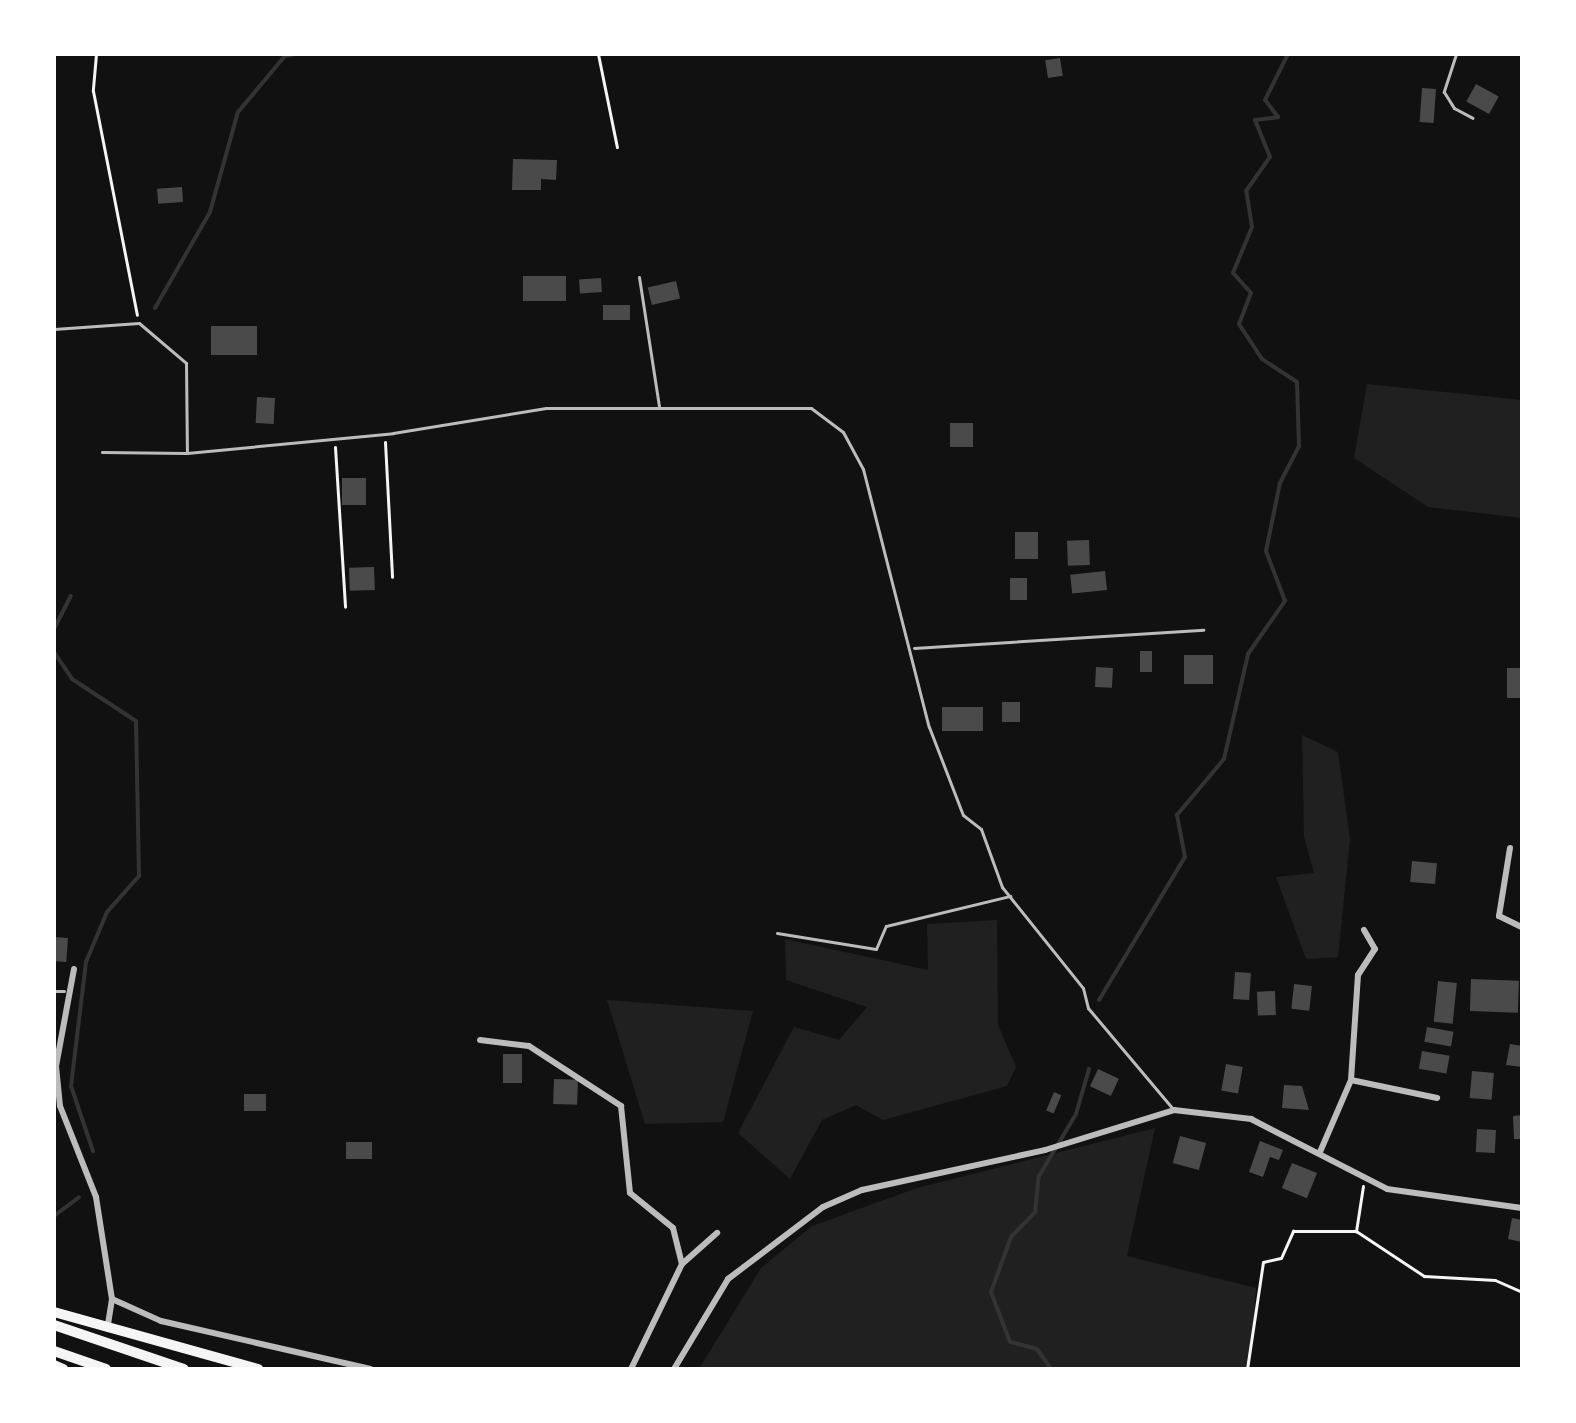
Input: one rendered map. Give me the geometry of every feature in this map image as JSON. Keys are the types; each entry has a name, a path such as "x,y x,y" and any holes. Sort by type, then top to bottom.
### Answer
{"main road":[{"path":"54,1312 258,1369"},
{"path":"54,1325 184,1369"},
{"path":"54,1351 106,1369"},
{"path":"54,1365 63,1369"}],"street":[{"path":"1510,848 1499,916 1522,927"},
{"path":"1320,1152 1351,1080 1358,975 1375,949 1364,930"},
{"path":"74,969 64,991 60,1106 96,1197 112,1299 107,1329"},
{"path":"480,1040 529,1046 621,1106 630,1193 673,1228 682,1264"},
{"path":"1351,1080 1437,1098"},
{"path":"674,1369 728,1279 823,1207 862,1190 1045,1150 1174,1110 1251,1119 1320,1152 1364,1182 1430,1200 1522,1208"},
{"path":"631,1369 682,1264 717,1233"},
{"path":"112,1299 161,1321 371,1369"}],"lane":[{"path":"1456,54 1444,92 1454,108 1473,118"},
{"path":"639,277 659,406"},
{"path":"54,329 139,323 186,363 187,453"},
{"path":"102,452 187,453 335,439 546,408 811,408 843,432 863,469 914,648 939,762 963,815 981,829 1010,896 1083,988 1088,1008 1174,1110"},
{"path":"914,648 1203,630"},
{"path":"777,933 876,949 886,926 1010,896"},
{"path":"54,991 64,991"}],"path":[{"path":"96,54 93,91 139,323"},
{"path":"598,54 617,147"},
{"path":"385,434 392,577"},
{"path":"335,439 345,607"},
{"path":"1356,1231 1364,1182"},
{"path":"1247,1369 1263,1262 1281,1258 1293,1231 1356,1231 1424,1276 1495,1280 1522,1292"}],"shaded area":[{"path":"1367,384 1522,400 1522,518 1428,507 1354,458"},
{"path":"1302,735 1338,752 1350,839 1338,957 1306,959 1276,877 1314,873 1304,837"},
{"path":"997,920 998,1025 1016,1067 1007,1086 883,1120 856,1105 822,1120 790,1179 738,1133 794,1027 839,1040 867,1007 786,980 785,939 928,970 927,924"},
{"path":"607,1000 753,1011 723,1122 645,1124"},
{"path":"1155,1128 1127,1256 1256,1288 1250,1369 699,1369 761,1268 812,1226 917,1188"}],"building":[{"path":"1060,58 1063,76 1048,78 1045,60"},
{"path":"1476,84 1499,97 1489,114 1466,101"},
{"path":"1422,88 1436,89 1434,123 1420,122"},
{"path":"513,159 557,160 556,180 541,179 541,190 512,190"},
{"path":"182,187 183,202 158,204 157,189"},
{"path":"523,276 566,276 566,301 523,301"},
{"path":"601,278 602,292 580,294 579,280"},
{"path":"676,281 680,299 652,305 648,288"},
{"path":"603,305 630,305 630,320 603,320"},
{"path":"211,326 257,326 257,355 211,355"},
{"path":"257,397 275,398 274,424 256,423"},
{"path":"950,423 973,423 973,447 950,447"},
{"path":"342,478 366,478 366,505 342,505"},
{"path":"1015,532 1038,532 1038,559 1015,559"},
{"path":"1089,540 1090,565 1068,566 1067,541"},
{"path":"374,567 375,590 350,591 349,568"},
{"path":"1105,571 1107,590 1072,594 1070,575"},
{"path":"1010,578 1027,578 1027,600 1010,600"},
{"path":"1140,651 1152,651 1152,672 1140,672"},
{"path":"1184,655 1213,655 1213,684 1184,684"},
{"path":"1096,667 1113,668 1112,688 1095,687"},
{"path":"1507,668 1522,668 1522,698 1507,698"},
{"path":"1002,702 1020,702 1020,722 1002,722"},
{"path":"942,707 983,707 983,731 942,731"},
{"path":"1412,861 1437,863 1435,884 1410,882"},
{"path":"54,937 68,938 66,962 54,961"},
{"path":"1235,972 1251,973 1249,1000 1233,999"},
{"path":"1471,979 1519,981 1518,1013 1470,1011"},
{"path":"1438,981 1457,983 1453,1024 1434,1022"},
{"path":"1294,984 1312,986 1309,1011 1291,1009"},
{"path":"1275,991 1276,1015 1258,1016 1257,992"},
{"path":"1427,1027 1454,1032 1451,1046 1424,1042"},
{"path":"1510,1044 1522,1046 1522,1067 1506,1065"},
{"path":"1422,1051 1450,1056 1446,1074 1419,1069"},
{"path":"503,1054 522,1054 522,1083 503,1083"},
{"path":"1226,1064 1243,1067 1238,1094 1221,1091"},
{"path":"1098,1069 1119,1079 1111,1096 1090,1086"},
{"path":"1472,1071 1494,1073 1492,1100 1470,1098"},
{"path":"554,1079 578,1080 577,1105 553,1104"},
{"path":"1284,1085 1302,1086 1309,1110 1282,1108"},
{"path":"1054,1092 1061,1095 1054,1114 1046,1110"},
{"path":"244,1094 266,1094 266,1111 244,1111"},
{"path":"1522,1115 1522,1139 1514,1139 1513,1116"},
{"path":"1477,1129 1496,1130 1495,1153 1476,1152"},
{"path":"1180,1136 1206,1143 1199,1170 1173,1163"},
{"path":"1260,1141 1283,1150 1279,1160 1270,1157 1263,1177 1249,1172"},
{"path":"346,1142 372,1142 372,1159 346,1159"},
{"path":"1292,1163 1317,1173 1307,1198 1282,1188"},
{"path":"1512,1218 1522,1220 1522,1242 1508,1239"}],"waterway":[{"path":"155,308 210,212 238,112 285,56 296,54"},
{"path":"1099,1000 1185,857 1177,815 1224,759 1248,654 1285,601 1266,551 1280,483 1299,446 1297,382 1262,359 1239,324 1251,293 1233,273 1252,227 1246,191 1270,157 1255,120 1278,117 1265,100 1288,54"},
{"path":"54,629 71,596"},
{"path":"54,652 72,679 136,721 139,876 107,912 86,962 71,1086 93,1151"},
{"path":"1051,1369 1037,1349 1010,1342 991,1292 1011,1237 1035,1212 1039,1176 1076,1114 1089,1069"},
{"path":"54,1216 79,1197"}]}
